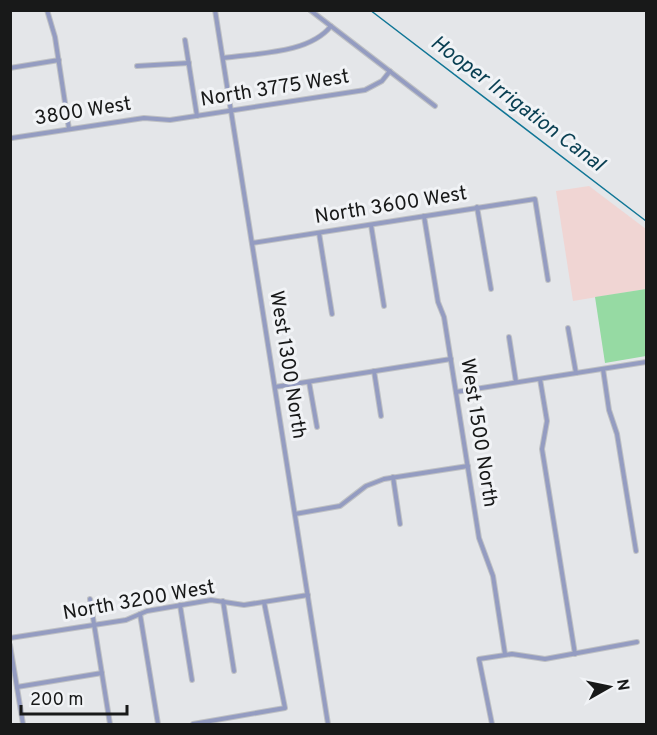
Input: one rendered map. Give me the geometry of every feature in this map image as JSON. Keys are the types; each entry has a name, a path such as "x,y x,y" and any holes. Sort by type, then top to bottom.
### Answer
{"street":[{"path":"47,10 59,60 69,129"},
{"name":"West 1300 North","path":"215,10 328,724"},
{"path":"310,10 435,106"},
{"path":"223,58 306,45 324,35 331,26"},
{"path":"185,40 197,116"},
{"path":"10,68 59,60"},
{"path":"137,66 189,63"},
{"name":"North 3775 West","path":"157,119 197,116 365,90 382,81 390,71"},
{"name":"3800 West","path":"12,138 144,118 157,119"},
{"name":"North 3600 West","path":"252,243 535,199 548,280"},
{"path":"477,207 491,290"},
{"name":"West 1500 North","path":"424,216 438,302 444,317 479,538 493,576 505,654"},
{"path":"371,225 384,306"},
{"path":"319,233 332,314"},
{"path":"568,328 576,373"},
{"path":"509,337 516,382"},
{"path":"275,387 451,359"},
{"path":"456,392 646,362"},
{"path":"603,369 609,410 617,434 636,551"},
{"path":"374,371 381,416"},
{"path":"540,379 547,421 542,449 575,654"},
{"path":"309,382 317,427"},
{"path":"295,514 340,506 366,486 393,477 468,466"},
{"path":"393,477 400,524"},
{"name":"North 3200 West","path":"10,638 126,620 140,614 180,605 223,601 244,605 308,595"},
{"path":"90,599 110,724"},
{"path":"223,601 234,671"},
{"path":"193,724 285,708 264,602"},
{"path":"180,605 192,680"},
{"path":"140,614 158,724"},
{"path":"492,724 479,659 505,654 545,659 637,642"},
{"path":"10,645 23,724"},
{"path":"17,687 102,673"}],"shaded area":[{"path":"589,186 646,229 646,289 573,301 556,191"}],"green space":[{"path":"646,289 646,356 605,363 595,297"}],"waterway":[{"name":"Hooper Irrigation Canal","path":"370,10 646,221"}]}
